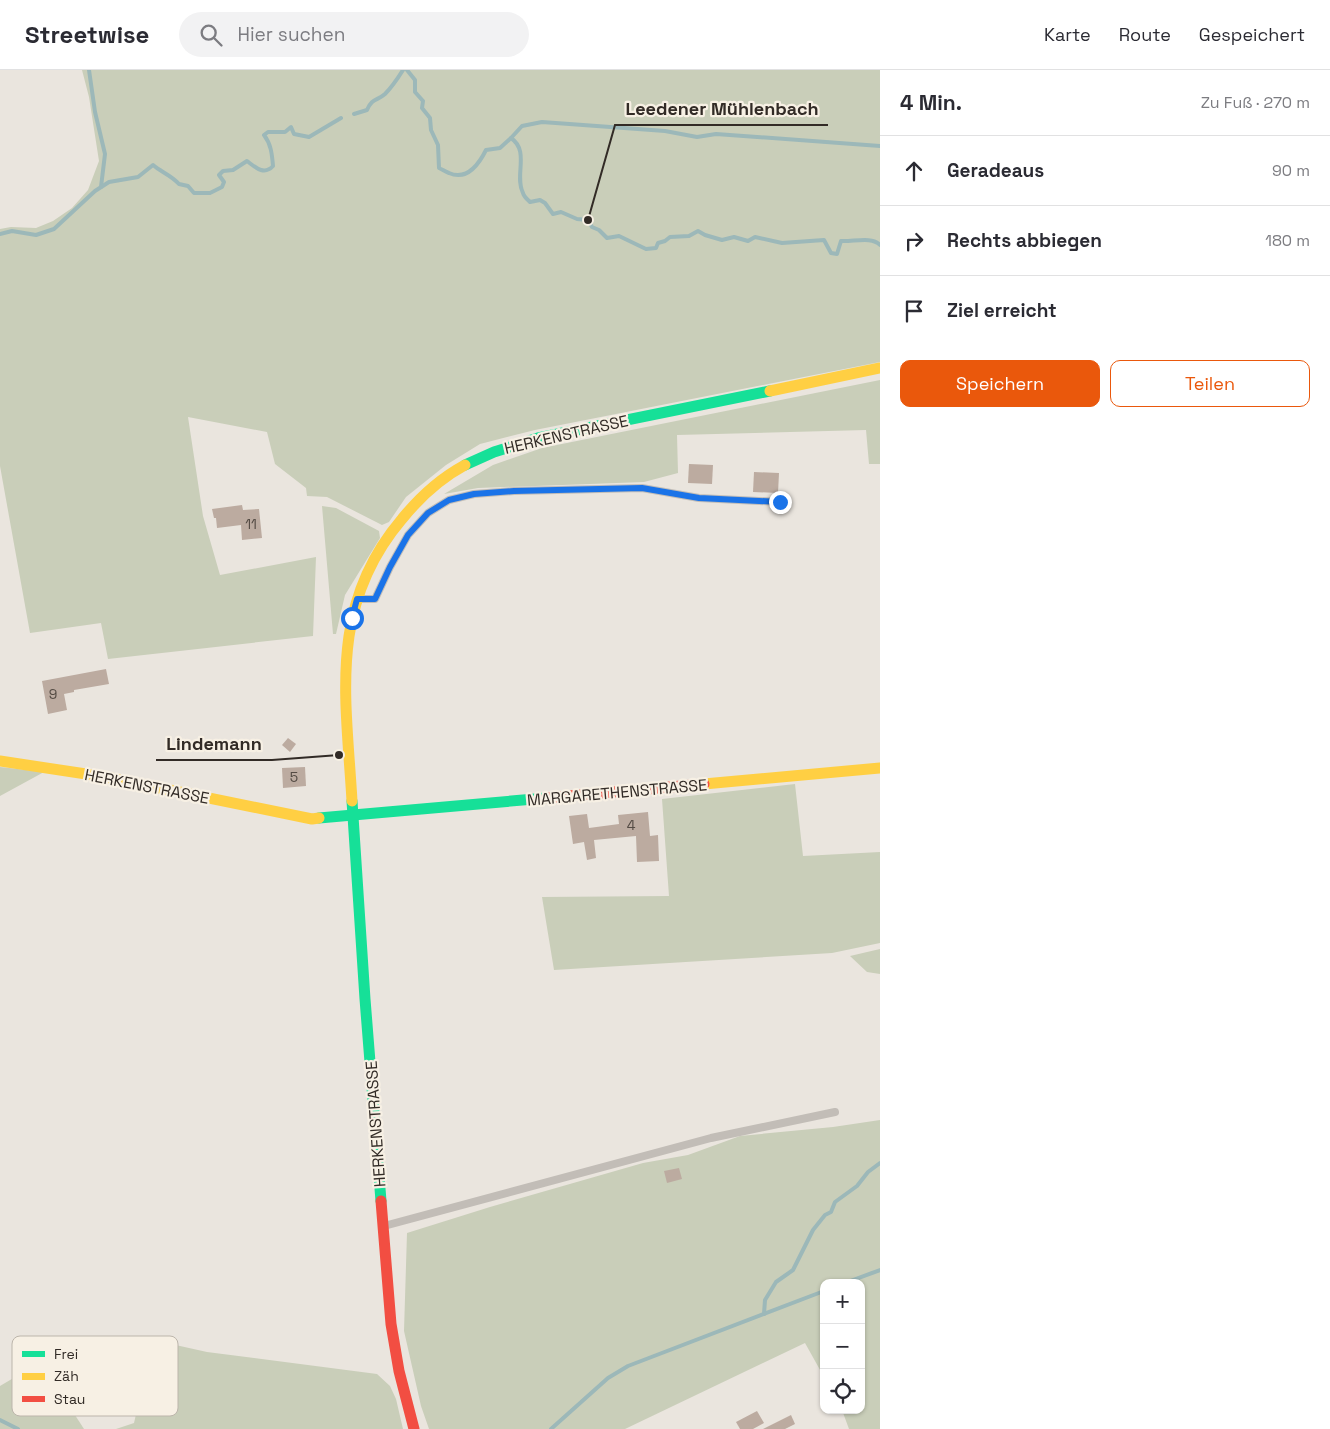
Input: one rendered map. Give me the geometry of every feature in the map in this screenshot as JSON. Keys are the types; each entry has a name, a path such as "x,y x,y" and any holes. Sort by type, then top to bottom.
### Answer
{"main road":[{"name":"HERKENSTRASSE","path":"414,1429 399,1371 391,1324 365,999 345,671 347,640 365,576 376,554 396,526 416,503 460,468 487,454 538,438 880,368"},
{"name":"HERKENSTRASSE","path":"0,761 106,778 312,819 354,816"},
{"name":"MARGARETHENSTRASSE","path":"354,816 880,768"}],"lane":[{"path":"357,599 375,599 408,535 428,513 449,500 474,494 514,491 642,488 699,498 780,502"},
{"path":"383,1226 711,1138 836,1112"}],"green space":[{"path":"82,70 880,70 880,362 535,430 480,444 446,465 406,497 389,522 382,525 327,497 307,496 306,488 275,464 267,432 188,417 203,516 220,575 316,557 313,636 108,659 101,623 30,633 0,466 0,229 11,227 36,228 53,221 72,208 88,190 99,161 89,97"},
{"path":"880,380 880,464 869,464 866,430 677,435 678,473 644,482 478,488 444,494 493,465 542,448"},
{"path":"322,506 336,508 379,531 380,538 345,595 336,634 333,634"},
{"path":"0,767 44,772 0,796"},
{"path":"795,784 803,856 880,852 880,943 832,953 554,970 542,897 669,896 662,799"},
{"path":"880,949 880,974 867,972 850,956"},
{"path":"880,1120 880,1429 849,1429 843,1414 865,1414 865,1279 820,1279 820,1370 805,1343 625,1429 429,1429 421,1406 404,1331 407,1233 643,1163 688,1155 740,1136 833,1127"},
{"path":"178,1346 207,1352 377,1374 390,1386 396,1399 403,1429 116,1429 134,1423 136,1416 178,1416"},
{"path":"12,1379 12,1416 76,1416 84,1429 0,1429 0,1386"}],"building":[{"path":"689,464 713,465 712,484 688,483"},
{"path":"754,472 779,473 778,493 753,492"},
{"path":"242,505 243,510 259,509 262,538 242,540 241,525 217,528 216,518 214,518 212,509"},
{"path":"106,669 109,684 74,690 74,692 64,694 67,710 48,714 42,681"},
{"path":"288,738 296,744 290,752 282,745"},
{"path":"305,767 306,786 283,788 282,768"},
{"path":"648,812 650,836 658,835 659,861 637,862 636,836 594,840 596,858 587,860 584,842 573,844 569,816 587,814 589,828 619,824 618,815"},
{"path":"679,1168 682,1179 667,1183 664,1171"},
{"path":"757,1411 764,1423 753,1429 740,1429 736,1422"},
{"path":"791,1415 795,1424 785,1429 763,1429"}],"waterway":[{"path":"89,70 95,112 105,154 101,187"},
{"path":"354,114 367,110 373,102 385,94 403,70"},
{"path":"407,70 415,80 415,92 423,101 422,108 430,118 431,130 438,145 439,168 455,175 467,173 476,166 486,150 500,148 511,138 517,143 520,150 520,179 526,198 530,202 540,200 545,203 553,214 561,212 577,219 588,220 592,227 599,230 607,238 619,236 646,249 656,248 658,243 670,237 689,236 698,231 722,240 734,237 748,241 755,237 782,243 824,240 831,253 837,254 841,241 867,240 877,242 880,245"},
{"path":"0,234 12,231 36,235 54,229 95,191 109,182 138,177 153,165 179,184 188,186 194,193 210,193 222,187 224,182 219,175 223,171 233,170 247,161 256,168 263,170 270,169 273,166 270,146 264,135 268,132 285,132 291,127 294,134 309,137 341,118"},
{"path":"511,138 522,126 542,122 665,131 697,137 716,134 880,146"},
{"path":"764,1314 765,1300 776,1282 793,1270 813,1230 825,1215 831,1212 835,1202 857,1186 868,1172 880,1163"},
{"path":"856,1279 880,1270"},
{"path":"551,1429 608,1378 628,1366 820,1293"},
{"path":"0,1420 18,1429"}],"traffic: fast":[{"path":"465,465 494,452 538,438 770,391"},
{"path":"319,818 546,798"},
{"path":"352,801 381,1201"}],"traffic: slow":[{"path":"770,391 880,368"},
{"path":"352,801 347,725 347,654 352,619 362,585 378,552 402,519 439,482 465,465"},
{"path":"0,761 106,777 312,819 319,818"},
{"path":"704,784 880,768"}],"traffic: jam":[{"path":"546,798 704,784"},
{"path":"381,1201 391,1324 399,1371 414,1429"}],"place":[{"name":"Leedener Mühlenbach","path":"588,220"},
{"name":"Lindemann","path":"339,755"}],"route":[{"path":"352,618 357,599 375,599 408,535 428,513 449,500 474,494 514,491 642,488 699,498 780,502"}]}
